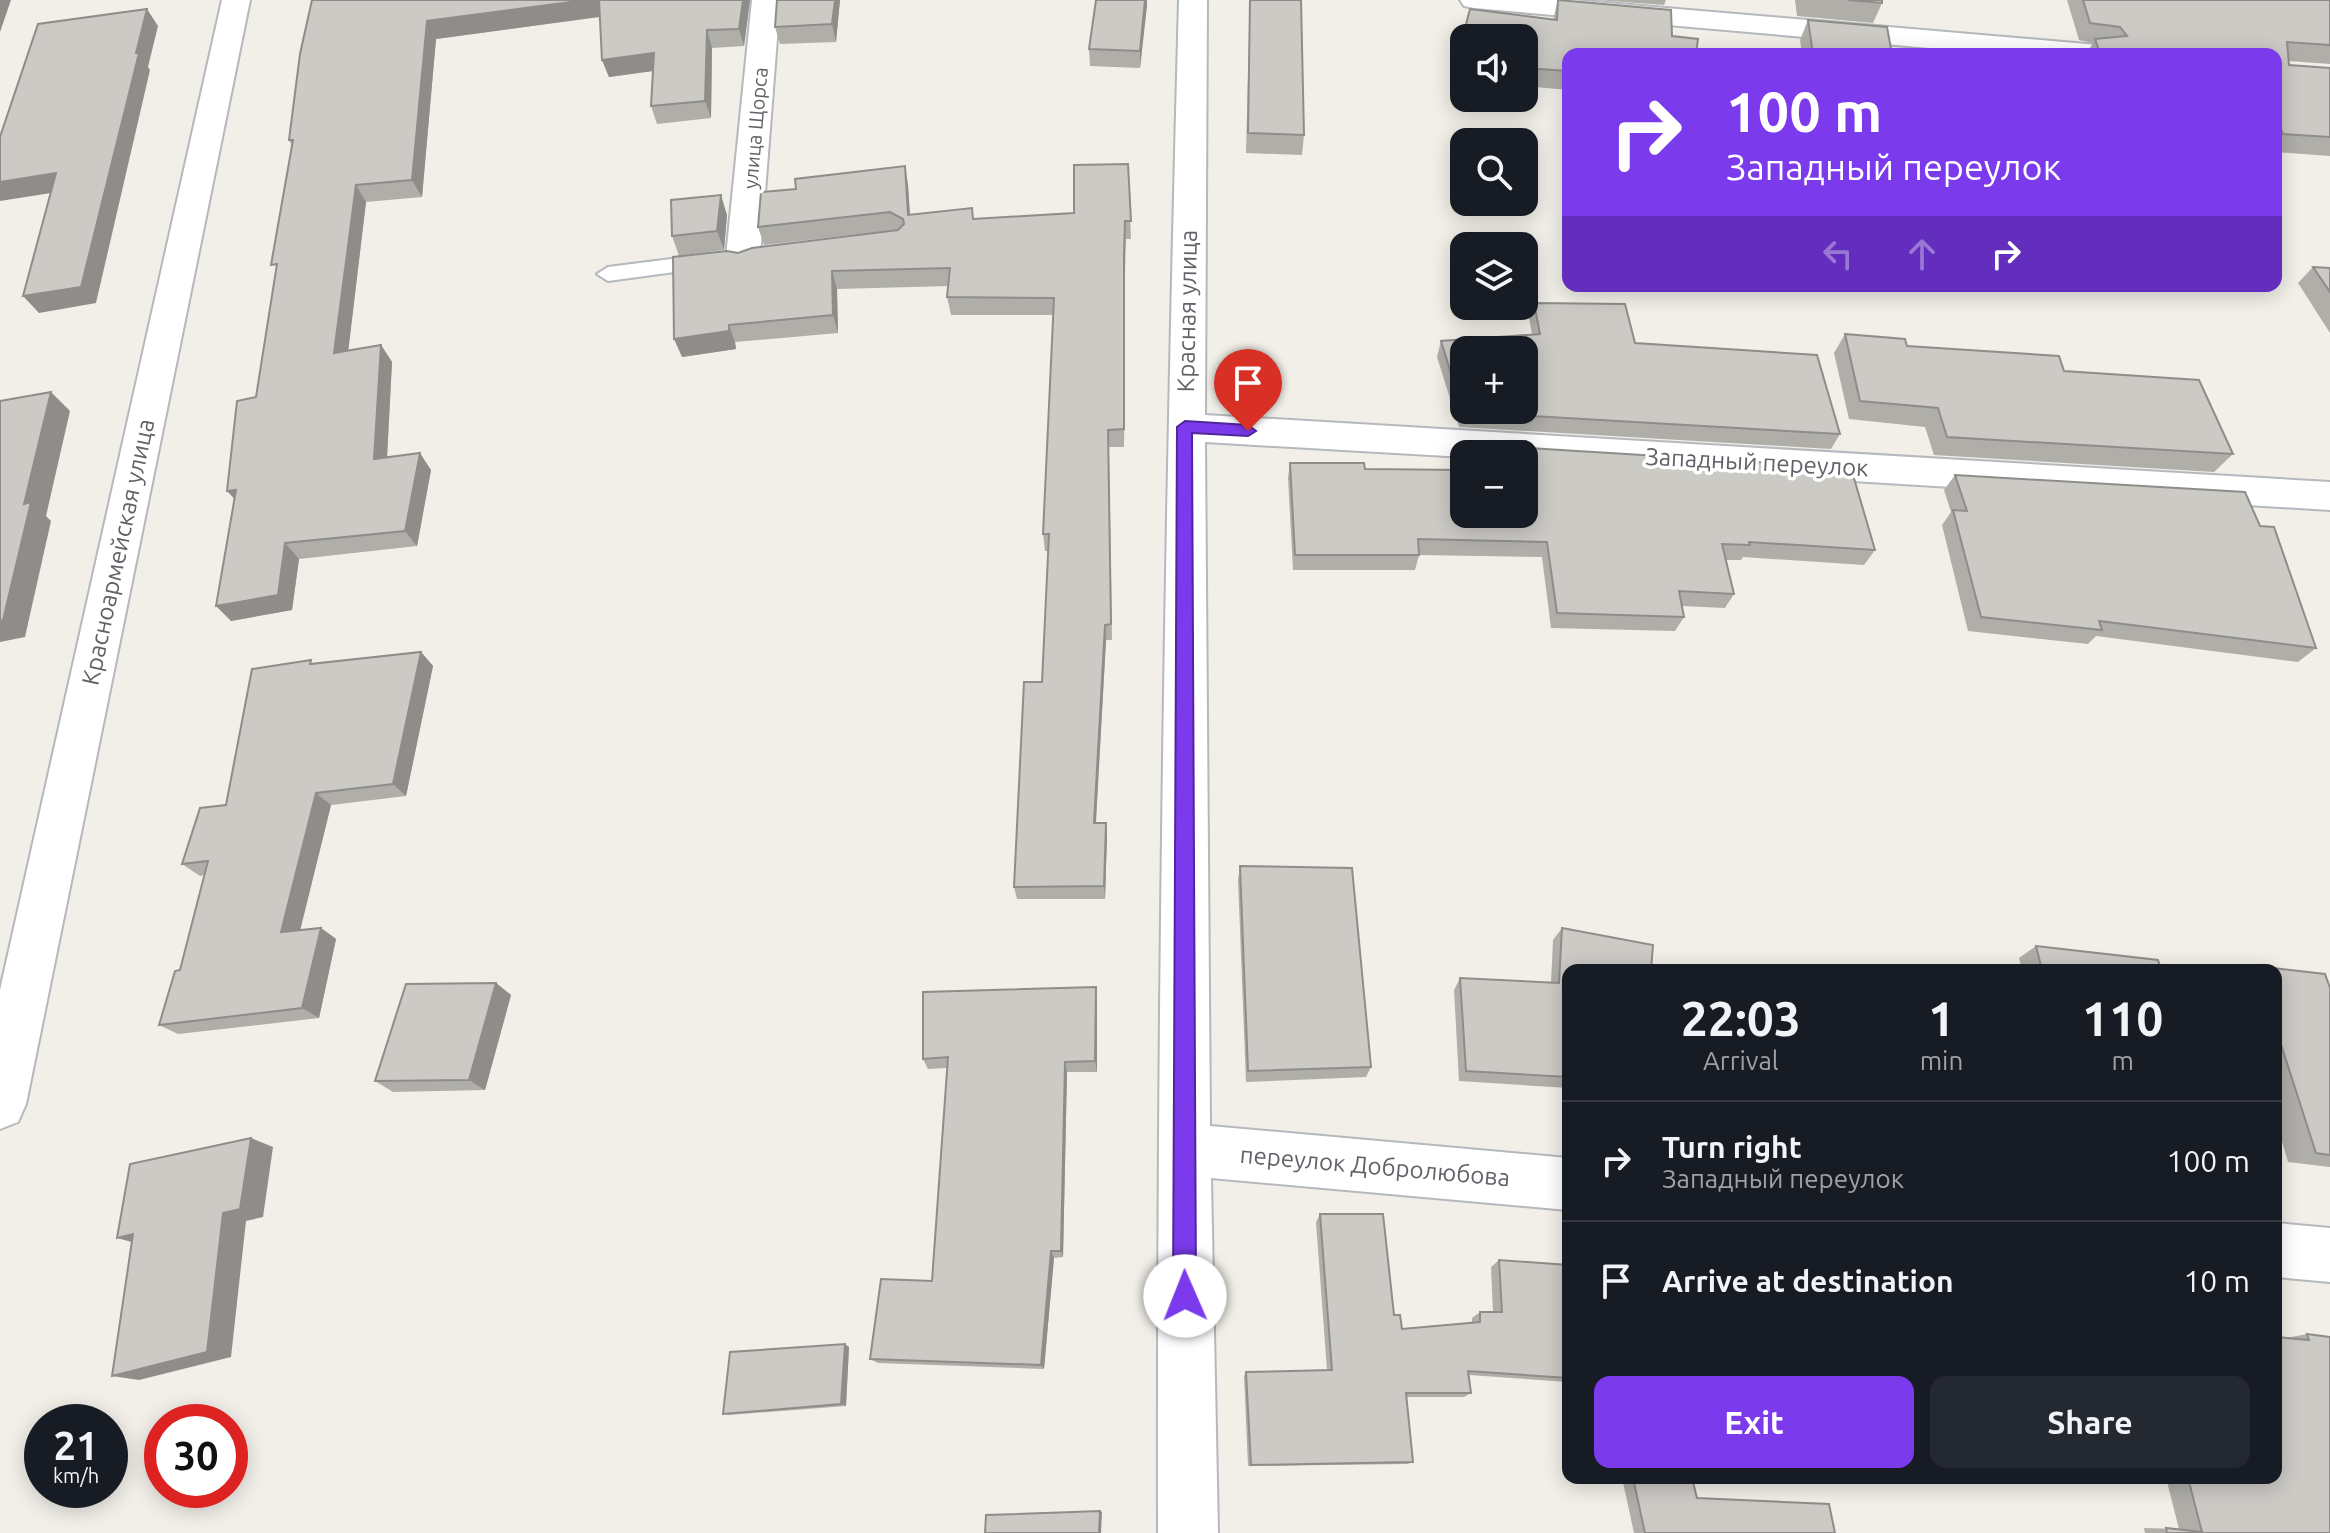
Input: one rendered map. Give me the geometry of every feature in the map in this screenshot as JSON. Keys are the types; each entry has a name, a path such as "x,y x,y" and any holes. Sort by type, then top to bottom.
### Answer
{"street":[{"name":"Красноармейская улица","path":"0,1104 236,0"},
{"name":"улица Щорса","path":"750,256 766,0"},
{"name":"Красная улица","path":"1188,1533 1182,1149 1185,427 1193,0"},
{"path":"1474,0 1931,26 2062,48"},
{"name":"Западный переулок","path":"1185,427 2330,496"},
{"name":"переулок Добролюбова","path":"1182,1149 1562,1183"},
{"path":"2282,1251 2330,1255"}],"lane":[{"path":"608,274 750,256"}],"building":[{"path":"312,0 586,0 427,21 412,180 356,185 334,353 381,345 374,459 420,453 405,531 285,543 278,595 216,606 236,490 227,491 237,401 256,397 277,264 271,265 293,140 289,140 300,54"},
{"path":"599,0 743,0 739,29 707,30 705,101 651,106 654,53 602,60"},
{"path":"777,0 835,0 832,24 775,27"},
{"path":"1096,0 1145,0 1140,51 1089,49"},
{"path":"1250,0 1301,0 1304,135 1248,133"},
{"path":"1558,0 1671,10 1672,36 1698,39 1697,48 1562,48 1562,71 1538,69 1538,24 1466,24 1470,9 1557,20"},
{"path":"1848,0 1882,0 1882,3"},
{"path":"2083,0 2330,0 2330,45 2287,42 2289,65 2330,68 2330,137 2283,134 2282,48 2098,48 2095,39 2127,36 2120,27 2090,23"},
{"path":"147,9 81,287 23,296 56,173 0,182 0,137 38,24"},
{"path":"1808,20 1887,27 1891,48 1812,48"},
{"path":"1128,164 1131,221 1125,221 1124,429 1108,430 1111,624 1105,625 1094,823 1106,823 1104,886 1014,887 1024,682 1042,682 1049,534 1043,534 1054,298 947,297 950,268 832,271 833,315 729,325 729,331 674,339 673,257 727,251 738,253 752,248 898,230 904,224 903,219 890,212 758,227 761,192 796,189 795,179 905,166 908,215 972,208 973,219 1074,213 1074,165"},
{"path":"721,195 717,231 672,236 671,200"},
{"path":"2313,267 2330,268 2330,292"},
{"path":"1538,303 1625,304 1635,343 1817,355 1840,434 1538,416 1538,336 1512,336 1540,334"},
{"path":"1845,334 1905,339 1907,346 2059,356 2064,371 2199,380 2233,454 1947,437 1938,408 1860,401"},
{"path":"1450,340 1450,370 1441,341"},
{"path":"51,392 24,504 31,502 3,620 0,621 0,401"},
{"path":"1538,449 1851,468 1875,550 1749,542 1750,545 1722,544 1734,594 1679,591 1684,617 1557,613 1547,542 1418,539 1419,555 1295,555 1290,463 1364,463 1365,469 1450,470 1450,528 1538,528"},
{"path":"1955,475 2245,492 2260,526 2274,527 2316,648 2099,621 2102,630 1981,617 1953,510 1967,511"},
{"path":"421,652 393,784 316,793 281,932 321,928 302,1008 159,1025 175,971 180,970 208,861 182,864 200,808 226,805 252,669 311,660 310,664"},
{"path":"1240,866 1352,868 1371,1067 1248,1071"},
{"path":"1562,928 1653,945 1651,964 1562,964 1562,1077 1466,1071 1460,978 1559,983"},
{"path":"2036,946 2158,960 2159,964 2040,964"},
{"path":"2282,969 2325,974 2330,988 2330,1155 2316,1153 2282,1048"},
{"path":"496,983 469,1080 375,1081 406,984"},
{"path":"1096,987 1095,1061 1065,1062 1061,1251 1051,1251 1041,1365 870,1359 881,1279 932,1281 948,1057 923,1059 923,992"},
{"path":"251,1138 240,1209 223,1213 207,1352 112,1376 133,1234 117,1238 130,1164"},
{"path":"1320,1214 1383,1214 1394,1315 1400,1315 1402,1329 1480,1322 1480,1312 1502,1312 1499,1260 1562,1265 1562,1378 1468,1371 1471,1393 1406,1393 1413,1462 1251,1465 1246,1372 1332,1370"},
{"path":"2307,1334 2330,1337 2330,1533 2167,1533 2166,1528 2202,1532 2190,1484 2282,1484 2282,1338 2309,1340"},
{"path":"845,1344 841,1404 723,1414 730,1352"},
{"path":"1634,1484 1694,1484 1697,1498 1829,1504 1835,1533 1645,1533"},
{"path":"1100,1511 1099,1533 985,1533 986,1515"}],"route":[{"path":"1185,1296 1182,1149 1185,427 1248,431"}]}
